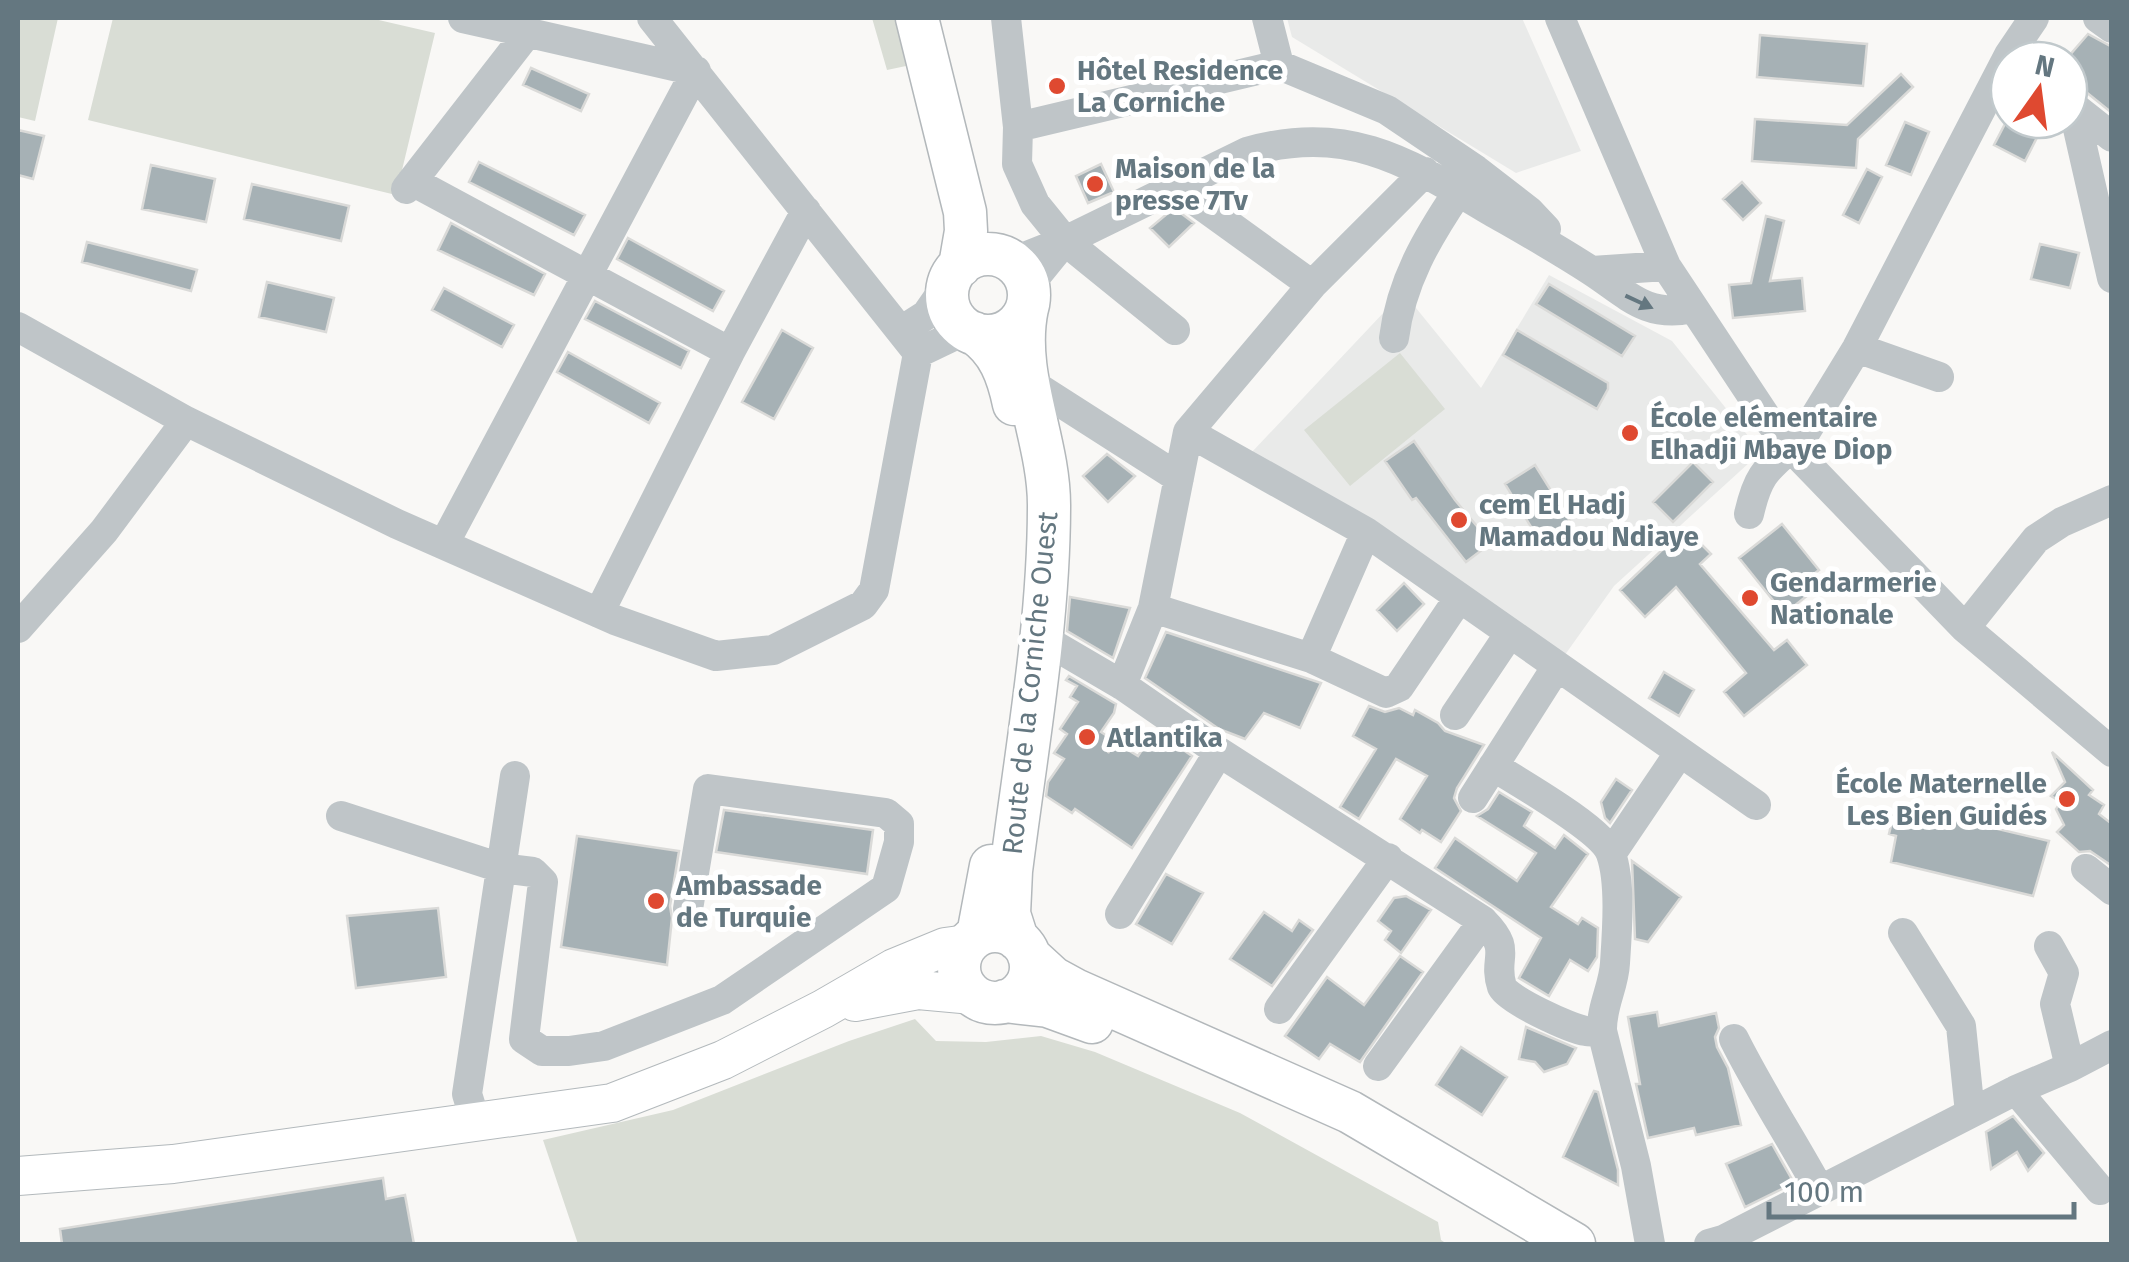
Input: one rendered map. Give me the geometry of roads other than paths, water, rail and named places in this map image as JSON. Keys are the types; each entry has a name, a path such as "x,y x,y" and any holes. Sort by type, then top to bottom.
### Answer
{"highway":[{"path":"917,18 965,212 966,231 948,290 951,312 970,332 1000,334 1021,320 1018,278 977,256 955,272"},
{"name":"Route de la Corniche Ouest","path":"940,18 990,217 1018,278 1028,382 1049,500 1048,563 1011,872 1010,914 998,943"},
{"name":"Route de la Corniche Ouest","path":"970,332 993,349 1009,382 1029,490 1028,562 990,869 998,943"},
{"path":"989,998 1016,996 1030,978 998,943"},
{"path":"998,943 959,965 960,977 989,998 1048,1006 1087,1020 1365,1145 1518,1244"},
{"path":"998,943 1075,990 1350,1112 1574,1244"}],"main road":[{"path":"18,1176 173,1164 587,1108 638,1095 723,1060 894,968 945,947 998,943"},
{"path":"823,1009 918,990 989,998"}],"street":[{"path":"652,18 910,342"},
{"path":"1006,18 1018,128 1017,164 1035,204 1065,241 1175,330"},
{"path":"1266,18 1279,65"},
{"path":"1560,18 1666,266 1766,416 1793,450 1964,628 2112,752"},
{"path":"2022,40 2034,18"},
{"path":"2098,18 2112,28"},
{"path":"474,19 696,71"},
{"path":"528,32 409,185 730,352"},
{"path":"1018,128 1279,65 1387,110 1529,210 1579,263 1666,266"},
{"path":"444,544 696,71"},
{"path":"1749,514 1757,482 1770,465 1793,450 1857,348 1989,101"},
{"path":"2089,119 2112,138"},
{"path":"2079,140 2112,278"},
{"path":"1018,278 1065,241 1248,152 1292,142 1336,142 1365,147 1425,172 1642,305 1673,313 1693,308"},
{"path":"1122,685 1153,608 1188,432 1312,285 1425,172"},
{"path":"1175,186 1312,285"},
{"path":"1394,338 1397,314 1422,245 1458,192"},
{"path":"599,613 730,352 806,212"},
{"path":"18,327 186,422 444,544 599,613 716,656 773,650 862,604 874,590 910,342 955,272"},
{"path":"910,342 970,332"},
{"path":"1857,348 1939,376"},
{"path":"1028,382 1179,478"},
{"path":"18,628 104,531 186,422"},
{"path":"1188,432 1366,532 1756,805"},
{"path":"1964,628 2036,539 2062,522 2112,500"},
{"path":"1311,658 1366,532"},
{"path":"1153,608 1311,658 1391,693 1399,687 1459,598"},
{"path":"1455,715 1510,633"},
{"path":"1040,636 1122,685 1219,752 1483,921 1502,947 1501,984 1508,996 1569,1026 1586,1032 1602,1031"},
{"path":"1474,798 1558,666"},
{"path":"1120,914 1219,752"},
{"path":"1611,854 1680,752"},
{"path":"1494,766 1592,831 1611,854 1616,968 1602,1016 1602,1031 1636,1166 1650,1244"},
{"path":"476,1123 467,1094 515,776"},
{"path":"342,816 501,868 533,872 543,882 524,1039 542,1050 570,1052 604,1046 722,1000 886,888 899,842 899,824 886,814 708,789 688,908"},
{"path":"1279,1009 1388,858"},
{"path":"2086,869 2112,890"},
{"path":"1378,1066 1483,921"},
{"path":"1903,934 1960,1026 1970,1114"},
{"path":"2049,946 2064,973 2055,1004 2070,1067"},
{"path":"1734,1039 1820,1191"},
{"path":"1717,1243 2112,1044"},
{"path":"2016,1090 2100,1190"}],"place":[{"name":"Hôtel Residence La Corniche","path":"1057,86"},
{"name":"Maison de la presse 7Tv","path":"1095,184"},
{"name":"École elémentaire Elhadji Mbaye Diop","path":"1630,433"},
{"name":"cem El Hadj Mamadou Ndiaye","path":"1459,520"},
{"name":"Gendarmerie Nationale","path":"1750,598"},
{"name":"Atlantika","path":"1087,737"},
{"name":"École Maternelle Les Bien Guidés","path":"2067,799"},
{"name":"Ambassade de Turquie","path":"656,901"}]}
